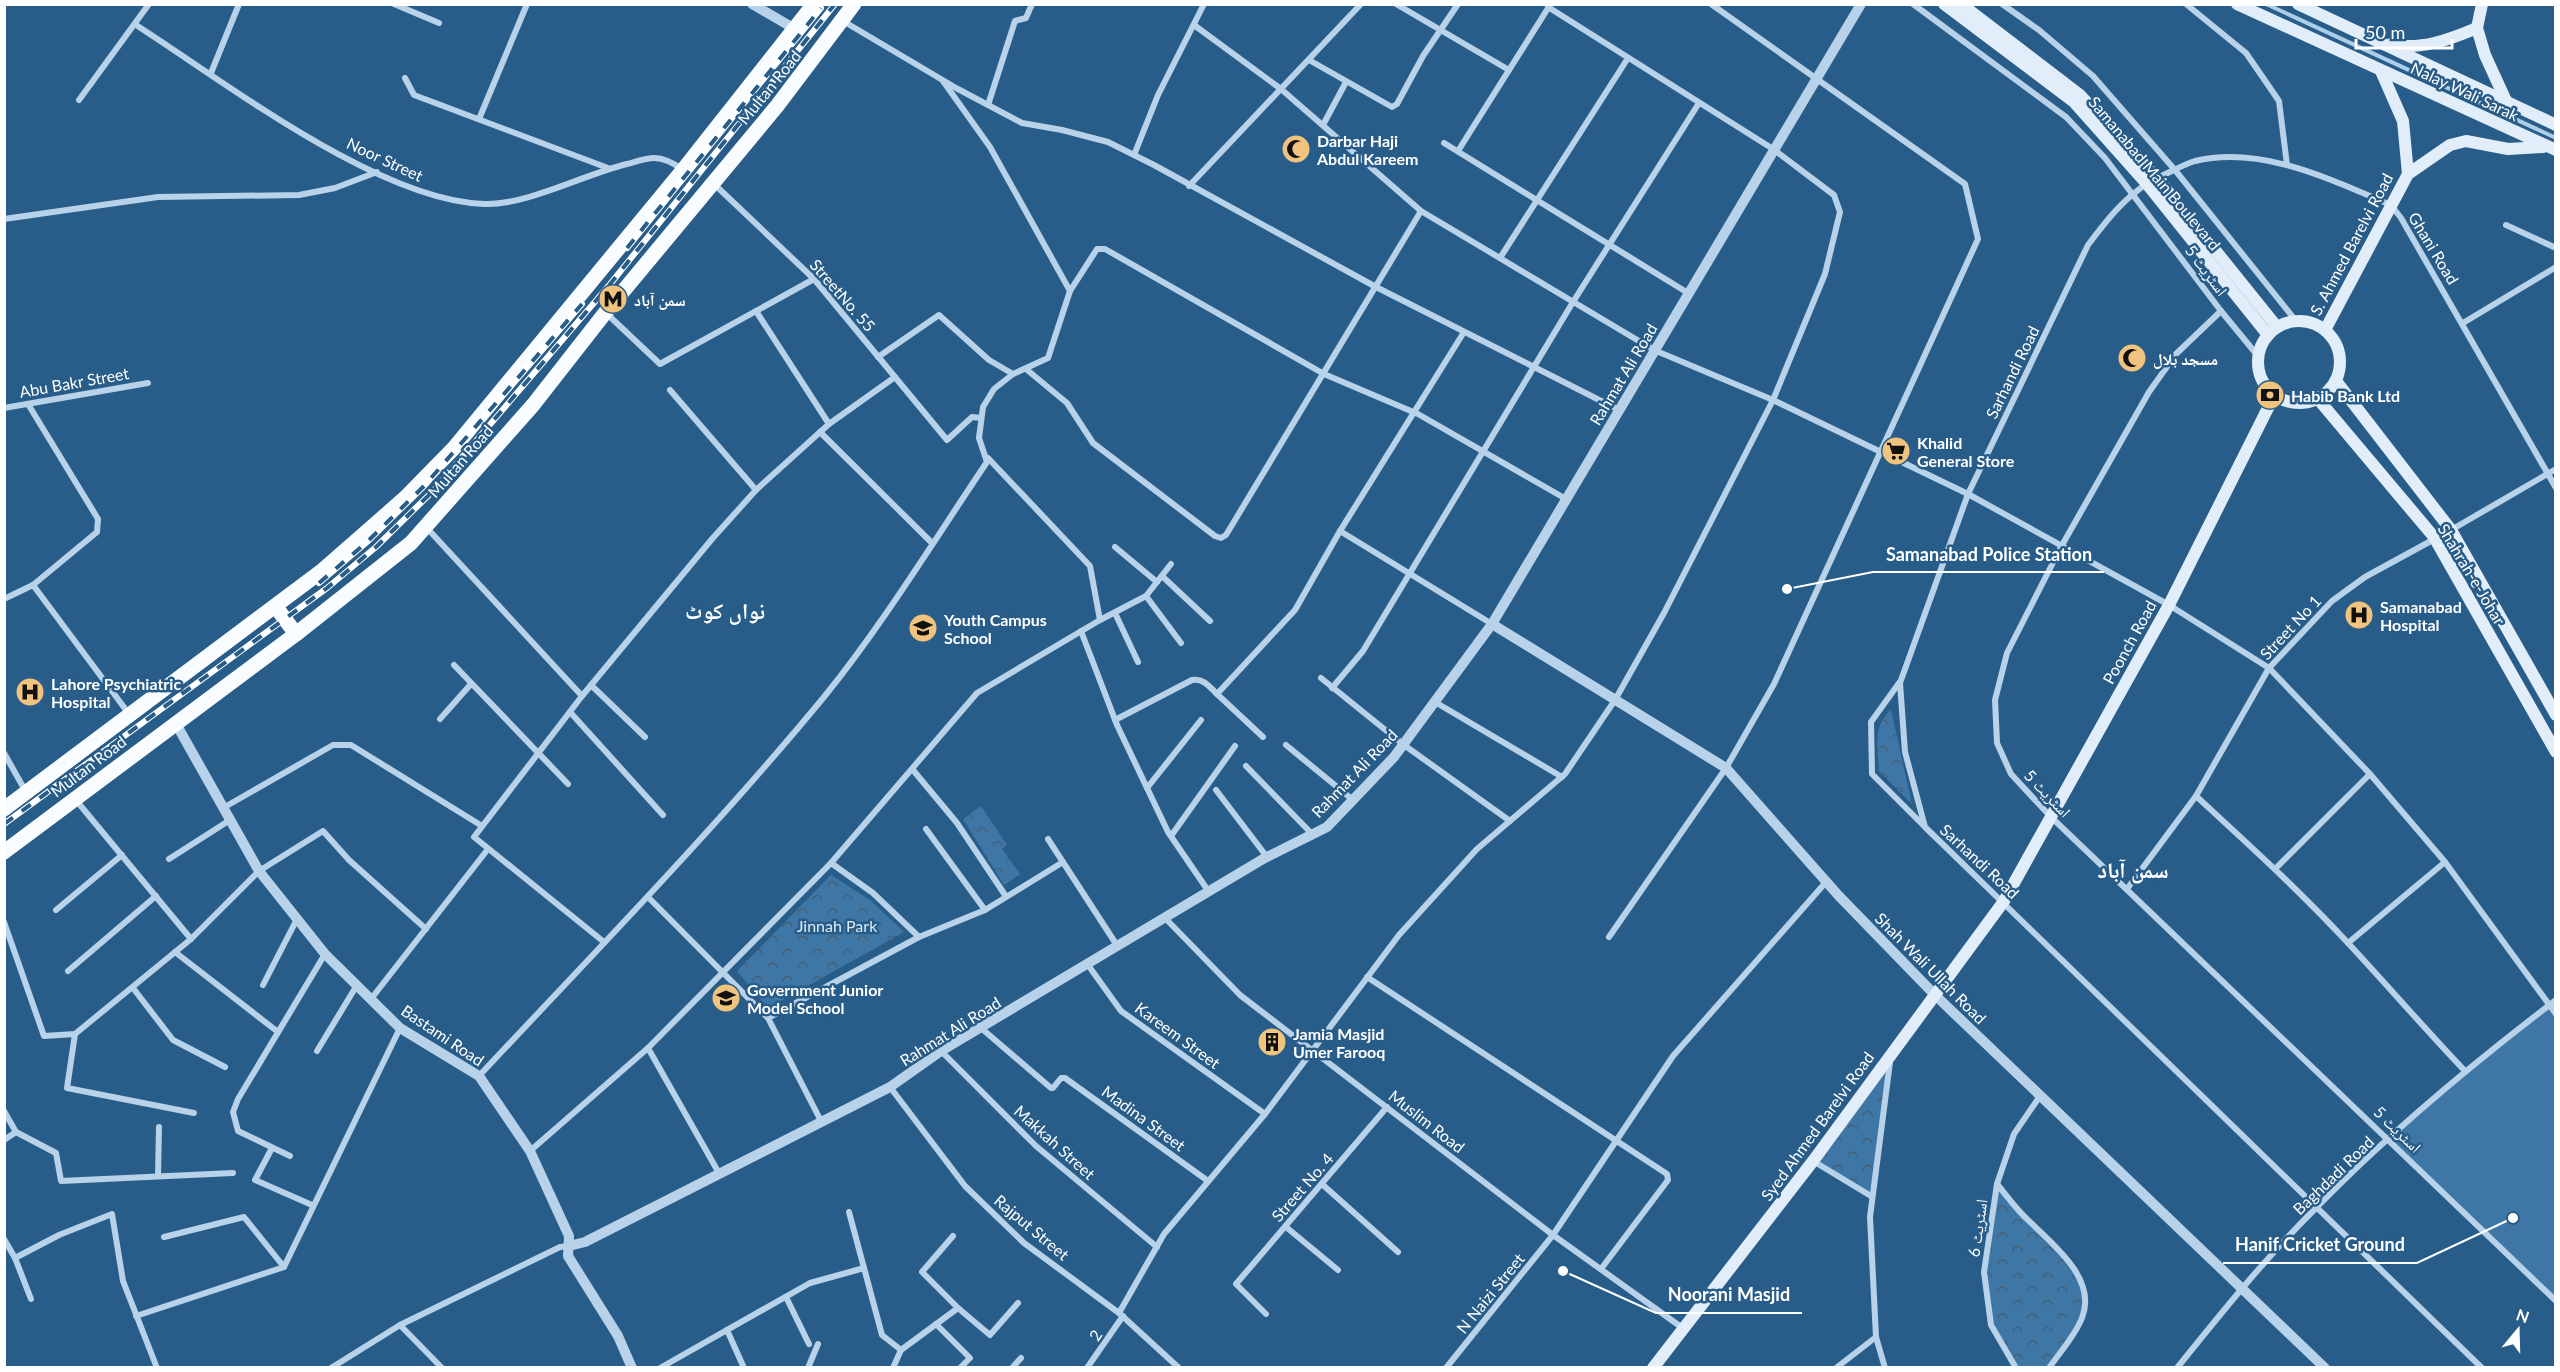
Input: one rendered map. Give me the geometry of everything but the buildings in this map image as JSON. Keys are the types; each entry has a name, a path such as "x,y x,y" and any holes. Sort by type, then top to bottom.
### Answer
{"main road":[{"name":"Multan Road","path":"4,808 276,607 361,538 454,448 683,170 813,4"},
{"name":"Multan Road","path":"4,852 175,722 296,634 389,562 426,527 533,405 605,313 777,106 854,4"},
{"name":"Samanabad Main Boulevard","path":"1944,4 2074,102 2152,181"},
{"name":"Samanabad Main Boulevard","path":"1961,4 2080,95 2272,331"},
{"name":"Nalay Wali Sarak","path":"2237,4 2552,149"},
{"name":"Nalay Wali Sarak","path":"2298,4 2556,125"},
{"path":"2482,4 2477,28 2485,55 2507,103"},
{"path":"2376,40 2400,46 2427,44 2452,38 2477,28"},
{"name":"S. Ahmed Barelvi Road","path":"2381,70 2403,121 2408,174"},
{"name":"S. Ahmed Barelvi Road","path":"2325,330 2408,174 2450,145 2466,141 2508,149 2552,149"},
{"path":"2296,321 2306,322 2325,330 2334,340 2339,354 2340,368 2336,381 2318,399 2295,403 2274,396 2261,378 2258,356 2272,331 2296,321"},
{"name":"Shahrah-e-Johar","path":"2336,381 2451,530 2556,715"},
{"name":"Poonch Road","path":"2004,902 2169,605 2274,396"},
{"name":"Shahrah-e-Johar","path":"2318,399 2434,537 2556,752"},
{"path":"276,607 296,634"},
{"name":"Syed Ahmed Barelvi Road","path":"1653,1368 1813,1161 1891,1052 2004,902"}],"street":[{"path":"79,100 136,25 149,4"},
{"path":"211,73 239,4"},
{"path":"394,4 439,23"},
{"path":"479,119 527,4"},
{"path":"752,4 795,29"},
{"path":"988,105 1016,20 1026,18 1032,4"},
{"path":"1134,155 1158,95 1204,4"},
{"path":"1189,186 1361,4"},
{"path":"1396,4 1509,70"},
{"path":"1309,60 1392,107 1397,104 1423,56 1442,31 1458,4"},
{"path":"1610,937 1726,768 1774,684 1882,453 1978,234 1965,184 1711,4"},
{"name":"Rahmat Ali Road","path":"569,1246 585,1242 890,1087 981,1028 1267,857 1327,827 1404,745 1492,624 1861,4"},
{"name":"اسٹریٹ 5","path":"1913,4 2066,117 2105,158 2221,311 2176,354 2149,392 2061,547 2007,653 1995,700 1997,743 2011,774 2050,816 2556,1301"},
{"path":"2002,4 2039,30 2093,76 2175,170 2296,321"},
{"path":"2186,4 2246,53 2279,101 2287,165"},
{"path":"1458,151 1549,6"},
{"name":"2","path":"1087,1368 1121,1315 1157,1247 1208,1181 1265,1114 1367,976 1438,889 1477,849 1562,777 1616,700 1664,613 1773,399 1825,274 1840,212 1834,195 1773,149 1549,6"},
{"path":"842,21 942,80 1022,123 1062,129 1108,142 1134,155 1376,287 1619,410"},
{"name":"Noor Street","path":"136,25 279,119 415,190 484,204 501,203 609,169 654,158 675,164 683,170"},
{"path":"1194,25 1281,89 1420,211 1654,350 1773,399 1968,494 2169,605 2269,668 2370,774 2445,862 2556,1014"},
{"path":"1500,258 1628,58"},
{"path":"405,78 414,95 609,169"},
{"path":"942,80 990,147 1070,291"},
{"path":"1323,125 1346,82"},
{"path":"1332,688 1363,651 1573,302 1699,103"},
{"path":"1444,142 1688,293"},
{"name":"Ghani Road","path":"2152,181 2195,162 2222,159 2287,165 2391,205 2402,218 2556,488"},
{"path":"4,219 158,197 299,195 335,188 377,172"},
{"name":"Sarhandi Road","path":"2152,181 2132,194 2110,216 2088,245 1968,494 1900,682 1905,752 1925,827 2318,1206 2482,1368"},
{"name":"StreetNo. 55","path":"712,183 813,279 947,440 972,417 981,418"},
{"path":"1026,369 1067,403 1093,443 1215,536 1221,538 1226,535 1324,374 1420,211"},
{"path":"2506,225 2556,248"},
{"path":"478,1076 648,897 825,695 987,462 979,438 983,406 994,389 1013,374 1048,358 1070,291 1097,249 1105,249 1324,374 1413,412 1566,499"},
{"path":"2463,323 2556,267"},
{"path":"605,313 660,364 813,279"},
{"path":"756,311 829,424"},
{"path":"2221,311 2258,356"},
{"path":"878,357 939,315 989,360 1013,374"},
{"path":"1217,694 1295,610 1340,531 1464,332"},
{"path":"604,942 474,837 582,696 712,539 756,490 829,424 895,377"},
{"name":"Abu Bakr Street","path":"4,408 148,383"},
{"path":"670,390 756,490"},
{"path":"4,598 33,585 97,532 98,519 28,404"},
{"path":"820,432 932,543"},
{"path":"985,456 1090,566 1100,620"},
{"name":"Street No 1","path":"2127,889 2196,796 2269,668 2332,601 2365,577 2556,469"},
{"path":"426,527 582,696"},
{"path":"1340,531 1411,572 1492,624"},
{"path":"1115,547 1160,579 1210,621"},
{"path":"530,1151 648,1048 724,973 831,862 913,770 977,693 1100,620 1146,596 1171,564"},
{"path":"33,585 129,714"},
{"path":"1146,596 1181,643"},
{"path":"1115,613 1138,662"},
{"name":"Shah Wali Ullah Road","path":"1492,624 1726,768 1826,882 1935,995 2325,1368"},
{"path":"1081,631 1115,720 1147,788 1171,836 1210,892"},
{"path":"454,665 568,784"},
{"path":"1321,678 1404,745 1510,821"},
{"path":"1115,720 1198,679 1263,736"},
{"path":"1900,682 1871,722 1872,774 1925,827"},
{"path":"440,719 471,684"},
{"path":"591,685 645,737"},
{"path":"1435,702 1562,777"},
{"path":"570,712 663,815"},
{"path":"1147,788 1201,720"},
{"name":"Bastami Road","path":"175,722 259,871 325,954 400,1028 478,1076 530,1151 569,1236 568,1256 618,1336 632,1368"},
{"path":"224,808 333,745 351,745 482,826"},
{"path":"1286,745 1353,800"},
{"path":"1171,836 1235,746"},
{"path":"4,753 26,793"},
{"path":"1246,766 1312,834"},
{"path":"913,770 957,823 1005,895"},
{"path":"2275,869 2370,774"},
{"path":"1216,790 1267,857"},
{"path":"2196,796 2275,869 2348,943 2411,1015 2465,1071"},
{"path":"75,798 191,939"},
{"path":"169,859 230,820"},
{"path":"926,829 985,910"},
{"path":"4,922 44,1036 75,1034 191,939 259,871 323,831 349,860 426,929"},
{"path":"1048,839 1118,947"},
{"path":"371,999 488,849"},
{"path":"56,910 122,855"},
{"path":"831,862 873,893 919,937"},
{"path":"768,1018 919,937 985,910 1005,895 1063,862"},
{"path":"2348,943 2445,862"},
{"name":"N Naizi Street","path":"1446,1368 1554,1235 1673,1056 1826,882"},
{"path":"68,971 156,896"},
{"path":"648,897 768,1018 822,1123"},
{"name":"Muslim Road","path":"1166,919 1240,995 1554,1235 1684,1329"},
{"path":"263,985 297,920"},
{"path":"175,952 278,1032"},
{"path":"290,1156 238,1131 233,1112 238,1099 325,954"},
{"name":"Kareem Street","path":"1088,965 1121,1011 1265,1114"},
{"path":"1367,976 1669,1177 1602,1269"},
{"path":"317,1051 357,984"},
{"path":"133,988 173,1040 225,1067"},
{"name":"Baghdadi Road","path":"2178,1367 2242,1288 2318,1206 2465,1071 2556,1000"},
{"path":"136,1316 284,1267 312,1205 400,1028"},
{"name":"Madina Street","path":"981,1028 1053,1088 1060,1078 1065,1078 1208,1181"},
{"path":"75,1034 67,1088 194,1113"},
{"path":"648,1048 720,1175"},
{"name":"Makkah Street","path":"942,1052 1036,1146 1157,1247"},
{"path":"1885,1368 1876,1337 1871,1196 1891,1052"},
{"name":"Rajput Street","path":"890,1087 965,1186 1024,1243 1121,1315 1179,1368"},
{"name":"اسٹریٹ 6","path":"2016,1368 1991,1325 1984,1272 1997,1184 2014,1134 2040,1096"},
{"name":"Street No. 4","path":"1266,1314 1236,1284 1323,1185 1387,1107"},
{"path":"4,1112 16,1132 57,1153 61,1181 233,1173"},
{"path":"158,1176 159,1127"},
{"path":"4,1140 16,1132"},
{"path":"272,1148 255,1179 312,1205"},
{"path":"1813,1161 1871,1196"},
{"path":"1997,1184 2025,1217 2051,1242 2082,1282 2085,1301 2083,1317 2049,1368"},
{"path":"1323,1185 1398,1252"},
{"path":"849,1212 882,1335 901,1350"},
{"path":"15,1258 59,1235 112,1214 123,1281 157,1368"},
{"path":"164,1237 244,1217 284,1267"},
{"path":"1286,1227 1338,1270"},
{"path":"953,1236 922,1272 958,1308 990,1335 1018,1303"},
{"path":"4,1239 15,1258 31,1299"},
{"path":"331,1368 400,1325 560,1247 569,1246"},
{"path":"660,1368 810,1283 864,1268"},
{"path":"786,1297 809,1344"},
{"path":"893,1368 901,1350 958,1308"},
{"path":"936,1324 970,1358 960,1368"},
{"path":"400,1325 442,1368"},
{"path":"727,1330 744,1368"},
{"path":"1836,1368 1876,1337"},
{"path":"808,1368 818,1344"},
{"path":"1012,1368 1021,1358"}],"green space":[{"path":"1891,710 1912,804 1879,771 1877,746 1879,730 1885,716"},
{"path":"981,806 1007,845 1002,849 1020,874 1004,885 963,819"},
{"name":"Jinnah Park","path":"831,875 870,900 904,932 768,1008 737,971"},
{"path":"2549,1005 2555,1005 2555,1297 2389,1139"},
{"path":"1891,1052 1871,1196 1813,1161"},
{"path":"1997,1184 2051,1242 2082,1282 2083,1317 2049,1367 2016,1367 1991,1325 1984,1272"}],"waterway":[{"path":"2266,4 2556,138"}],"railway":[{"path":"4,824 327,588 376,547 434,490 611,283 835,4"},
{"path":"627,248 821,8"},
{"path":"319,583 367,542 425,485 582,304"}],"place":[{"name":"Darbar Haji Abdul Kareem","path":"1296,149"},
{"name":"سمن آباد","path":"613,299"},
{"name":"مسجد بلال","path":"2132,358"},
{"name":"Habib Bank Ltd","path":"2270,395"},
{"name":"Khalid General Store","path":"1896,451"},
{"name":"Samanabad Police Station","path":"1787,589"},
{"name":"Samanabad Hospital","path":"2359,615"},
{"name":"Youth Campus School","path":"923,628"},
{"name":"Lahore Psychiatric Hospital","path":"30,692"},
{"name":"Government Junior Model School","path":"726,998"},
{"name":"Jamia Masjid Umer Farooq","path":"1272,1042"},
{"name":"Hanif Cricket Ground","path":"2513,1218"},
{"name":"Noorani Masjid","path":"1563,1271"}],"district":[{"name":"نواں کوٹ","path":"725,610"},
{"name":"سمن آباد","path":"2133,869"}]}
